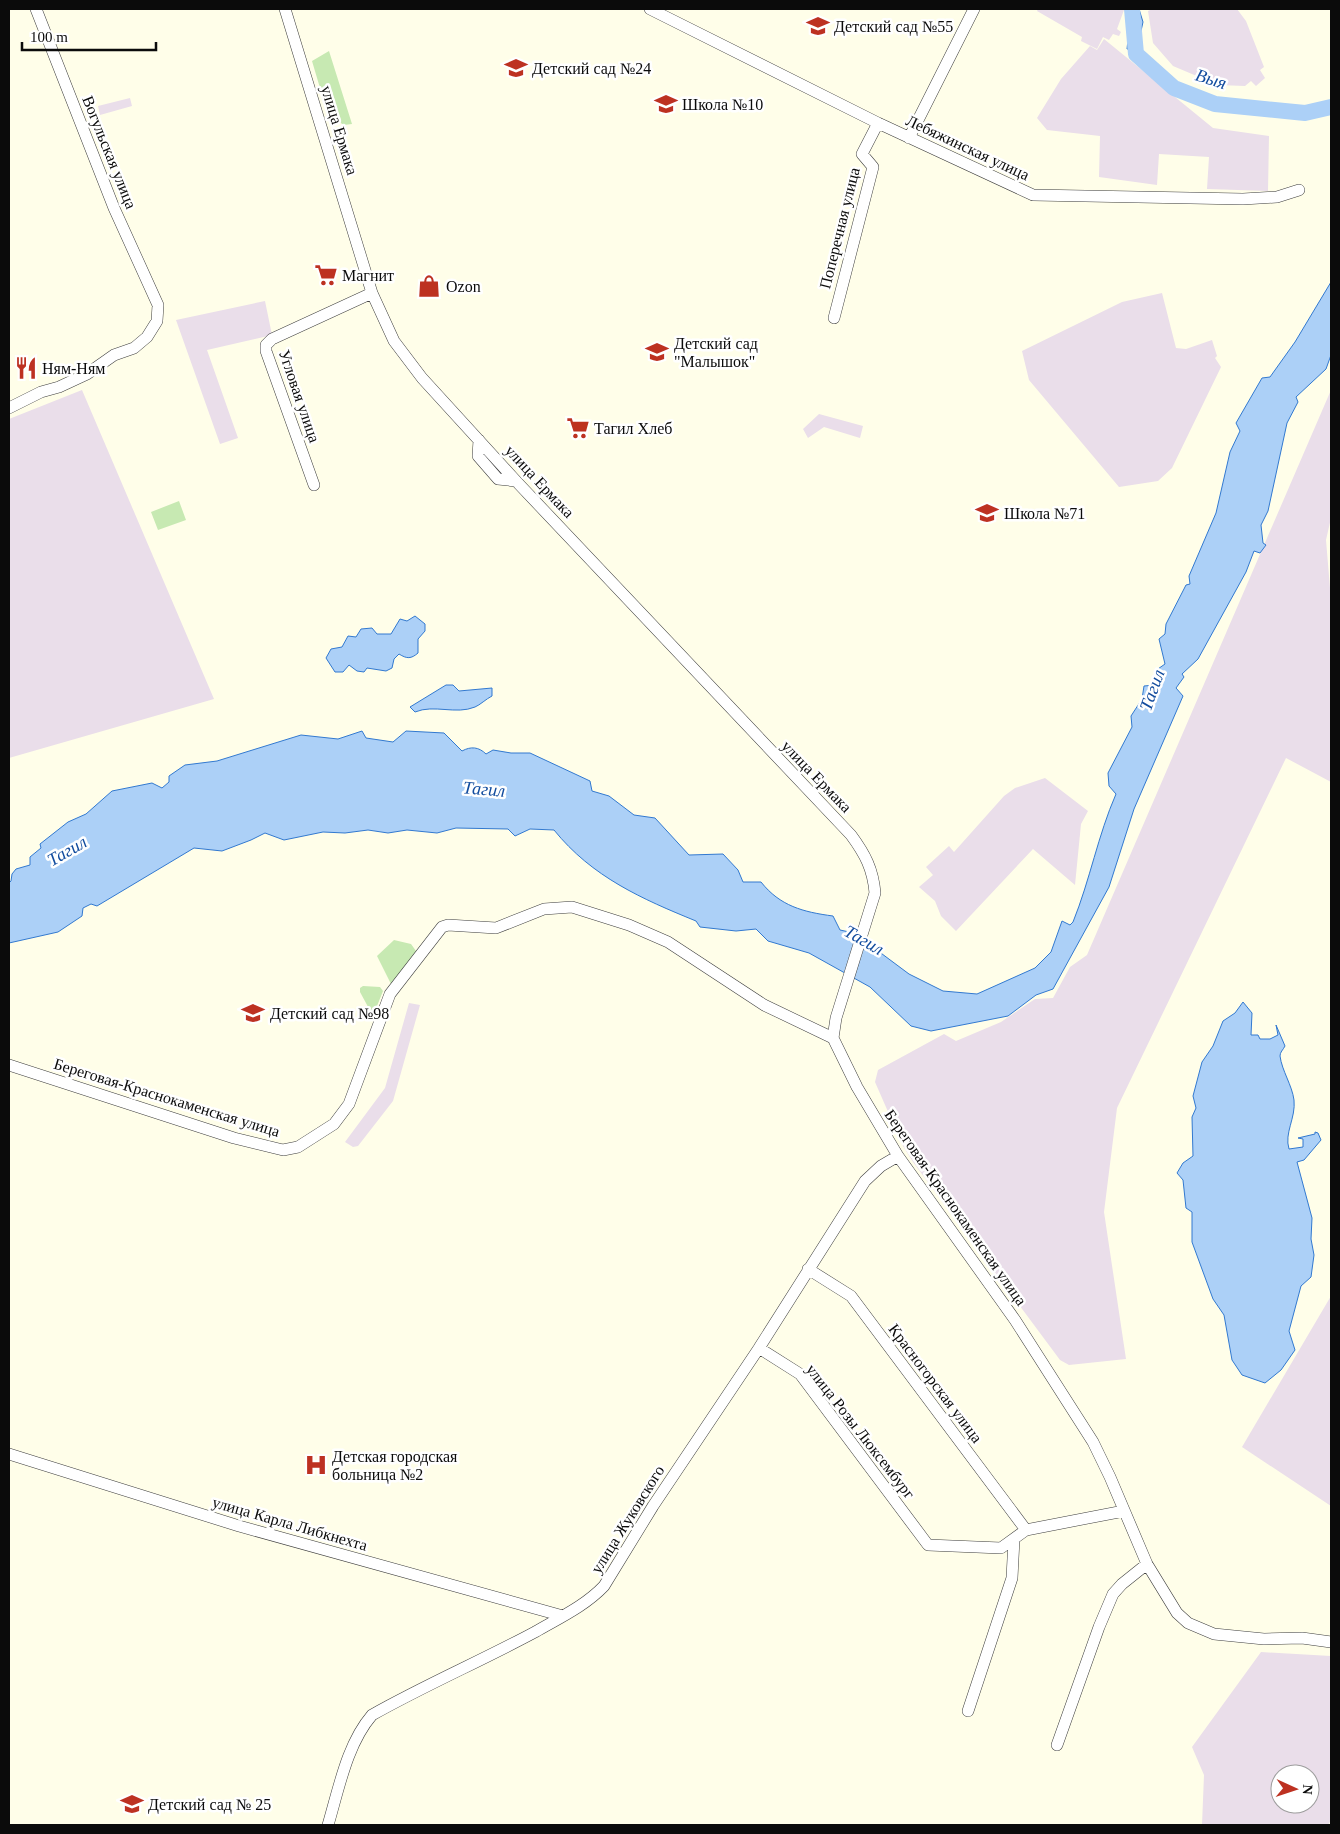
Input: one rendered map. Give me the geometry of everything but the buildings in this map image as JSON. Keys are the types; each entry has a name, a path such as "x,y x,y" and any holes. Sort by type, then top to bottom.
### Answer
{"street":[{"name":"Вогульская улица","path":"9,408 41,392 73,380 114,355 134,348 147,337 157,321 158,305 114,208 36,9"},
{"name":"улица Ермака","path":"285,9 372,293 386,326 404,356 516,481 851,835 866,855 874,876 875,893 872,909 840,1005 833,1038"},
{"name":"Лебяжинская улица","path":"650,9 878,123 1033,195 1244,199 1278,197 1299,190"},
{"path":"909,138 974,9"},
{"name":"Поперечная улица","path":"834,318 873,167 862,154 878,123"},
{"name":"Угловая улица","path":"314,485 266,352 266,345 272,339 320,315 372,293"},
{"name":"Береговая-Краснокаменская улица","path":"9,1065 234,1138 283,1150 298,1147 334,1124 350,1104 390,994 442,927 448,925 496,928 544,909 572,908 629,925 668,942 764,1005 833,1038 856,1086 898,1156 1015,1320 1055,1379 1093,1442 1146,1564 1177,1613 1201,1630 1230,1636 1302,1638 1331,1642"},
{"name":"улица Жуковского","path":"328,1825 352,1749 362,1727 372,1715 479,1662 563,1616 594,1597 604,1586 653,1506 759,1348 865,1181 881,1166 898,1156"},
{"name":"Красногорская улица","path":"808,1270 851,1296 1026,1530"},
{"name":"улица Розы Люксембург","path":"759,1348 800,1374 928,1544 1002,1548 1014,1538"},
{"name":"улица Карла Либкнехта","path":"9,1454 239,1526 563,1616"},
{"path":"968,1710 1012,1578 1014,1538 1026,1530 1124,1511"},
{"path":"1057,1745 1099,1627 1113,1594 1146,1564"}],"shaded area":[{"path":"1038,9 1124,9 1117,29 1121,32 1119,36 1113,34 1109,40 1103,37 1097,49 1081,41 1082,37 1037,11"},
{"path":"1152,9 1237,9 1246,21 1264,67 1260,70 1265,78 1256,86 1251,81 1245,86 1218,85 1173,66 1153,43 1148,11"},
{"path":"1104,39 1213,128 1269,136 1268,191 1207,189 1209,157 1159,154 1157,185 1099,177 1100,136 1047,130 1037,118 1061,79 1090,46 1097,50"},
{"path":"130,98 132,106 100,115 98,106"},
{"path":"1162,293 1176,348 1186,349 1212,340 1217,356 1215,358 1221,367 1172,468 1158,481 1119,487 1029,380 1022,351 1122,302"},
{"path":"265,301 272,335 207,350 238,438 220,444 176,320"},
{"path":"82,390 214,699 9,758 9,419"},
{"path":"1331,390 1331,518 1326,540 1331,600 1331,782 1286,758 1117,1108 1104,1212 1126,1359 1069,1365 1060,1360 913,1162 903,1146 875,1082 878,1070 944,1034 956,1041 1001,1022 1035,999 1053,998 1070,967 1087,955"},
{"path":"819,414 863,426 860,438 824,427 808,438 803,429"},
{"path":"1045,778 1088,811 1081,824 1075,885 1033,849 956,931 941,916 935,901 919,887 933,875 926,867 949,846 954,852 1004,796 1015,788"},
{"path":"409,1003 420,1005 393,1101 358,1146 353,1147 345,1142 385,1088"},
{"path":"1331,1296 1331,1506 1242,1447"},
{"path":"1261,1652 1331,1656 1331,1820 1328,1825 1202,1825 1204,1775 1192,1747"}],"green space":[{"path":"329,51 352,124 344,125 328,115 312,61"},
{"path":"179,501 186,520 158,530 151,512"},
{"path":"394,940 411,944 416,951 415,958 392,986 377,956"},
{"path":"363,986 380,987 383,991 373,1016 360,992 360,988"}],"water":[{"path":"1127,9 1139,9 1143,22 1137,49 1127,49 1130,21"},
{"name":"Тагил","path":"1331,282 1331,355 1326,369 1296,397 1298,402 1287,423 1268,511 1261,525 1263,543 1266,545 1260,553 1254,551 1246,572 1198,659 1182,674 1184,677 1176,688 1183,696 1134,809 1109,887 1053,989 1036,995 1008,1016 931,1031 911,1026 870,987 809,953 768,941 756,929 736,931 700,927 696,921 637,895 601,874 569,847 554,830 530,829 515,836 508,829 456,828 437,833 407,830 388,833 368,830 345,833 323,832 284,840 265,833 222,851 194,848 97,906 91,904 83,908 82,916 58,932 9,943 9,883 12,874 16,869 30,865 30,857 41,848 40,844 68,822 86,814 112,791 152,783 162,788 169,782 169,776 185,765 217,761 301,735 338,739 362,731 366,738 393,742 406,731 444,733 462,751 472,748 486,754 493,750 511,753 530,753 590,781 592,791 609,796 634,815 655,818 689,855 723,854 738,870 743,882 761,882 784,902 802,910 833,916 840,930 854,933 909,974 943,991 977,994 1035,968 1051,952 1062,921 1070,925 1079,906 1104,825 1116,794 1109,786 1108,773 1132,727 1131,716 1142,699 1144,686 1155,685 1155,671 1165,664 1159,639 1165,634 1166,624 1186,585 1190,584 1189,576 1216,513 1230,452 1240,431 1236,423 1262,378 1270,377 1295,342"},
{"path":"415,616 425,624 425,631 418,639 418,653 409,658 399,654 394,659 392,668 386,671 367,668 364,672 357,671 349,665 343,672 335,672 326,658 331,649 342,647 348,636 356,637 361,629 372,628 377,634 391,634 400,619 407,621"},
{"path":"446,685 453,685 459,691 492,688 492,696 477,706 468,709 430,709 415,712 410,707"},
{"path":"1243,1002 1252,1013 1251,1035 1258,1035 1260,1039 1270,1039 1278,1035 1276,1025 1285,1046 1280,1056 1294,1100 1288,1137 1289,1149 1303,1147 1303,1139 1298,1138 1315,1134 1315,1132 1318,1133 1321,1140 1304,1160 1297,1162 1312,1218 1311,1239 1314,1255 1311,1277 1301,1286 1289,1331 1295,1350 1281,1370 1265,1383 1242,1375 1232,1360 1224,1315 1213,1299 1192,1242 1192,1212 1186,1208 1183,1180 1177,1173 1183,1163 1193,1156 1192,1117 1196,1108 1193,1096 1202,1062 1213,1046 1223,1021 1235,1013"}],"waterway":[{"name":"Выя","path":"1132,9 1136,54 1174,88 1215,104 1305,113 1331,107"}],"place":[{"name":"Детский сад №55","path":"818,26"},
{"name":"Детский сад №24","path":"516,68"},
{"name":"Школа №10","path":"666,104"},
{"name":"Магнит","path":"326,275"},
{"name":"Ozon","path":"429,286"},
{"name":"Детский сад \"Малышок\"","path":"657,352"},
{"name":"Ням-Ням","path":"26,368"},
{"name":"Тагил Хлеб","path":"578,428"},
{"name":"Школа №71","path":"987,513"},
{"name":"Детский сад №98","path":"253,1013"},
{"name":"Детская городская больница №2","path":"316,1465"},
{"name":"Детский сад № 25","path":"132,1804"}]}
